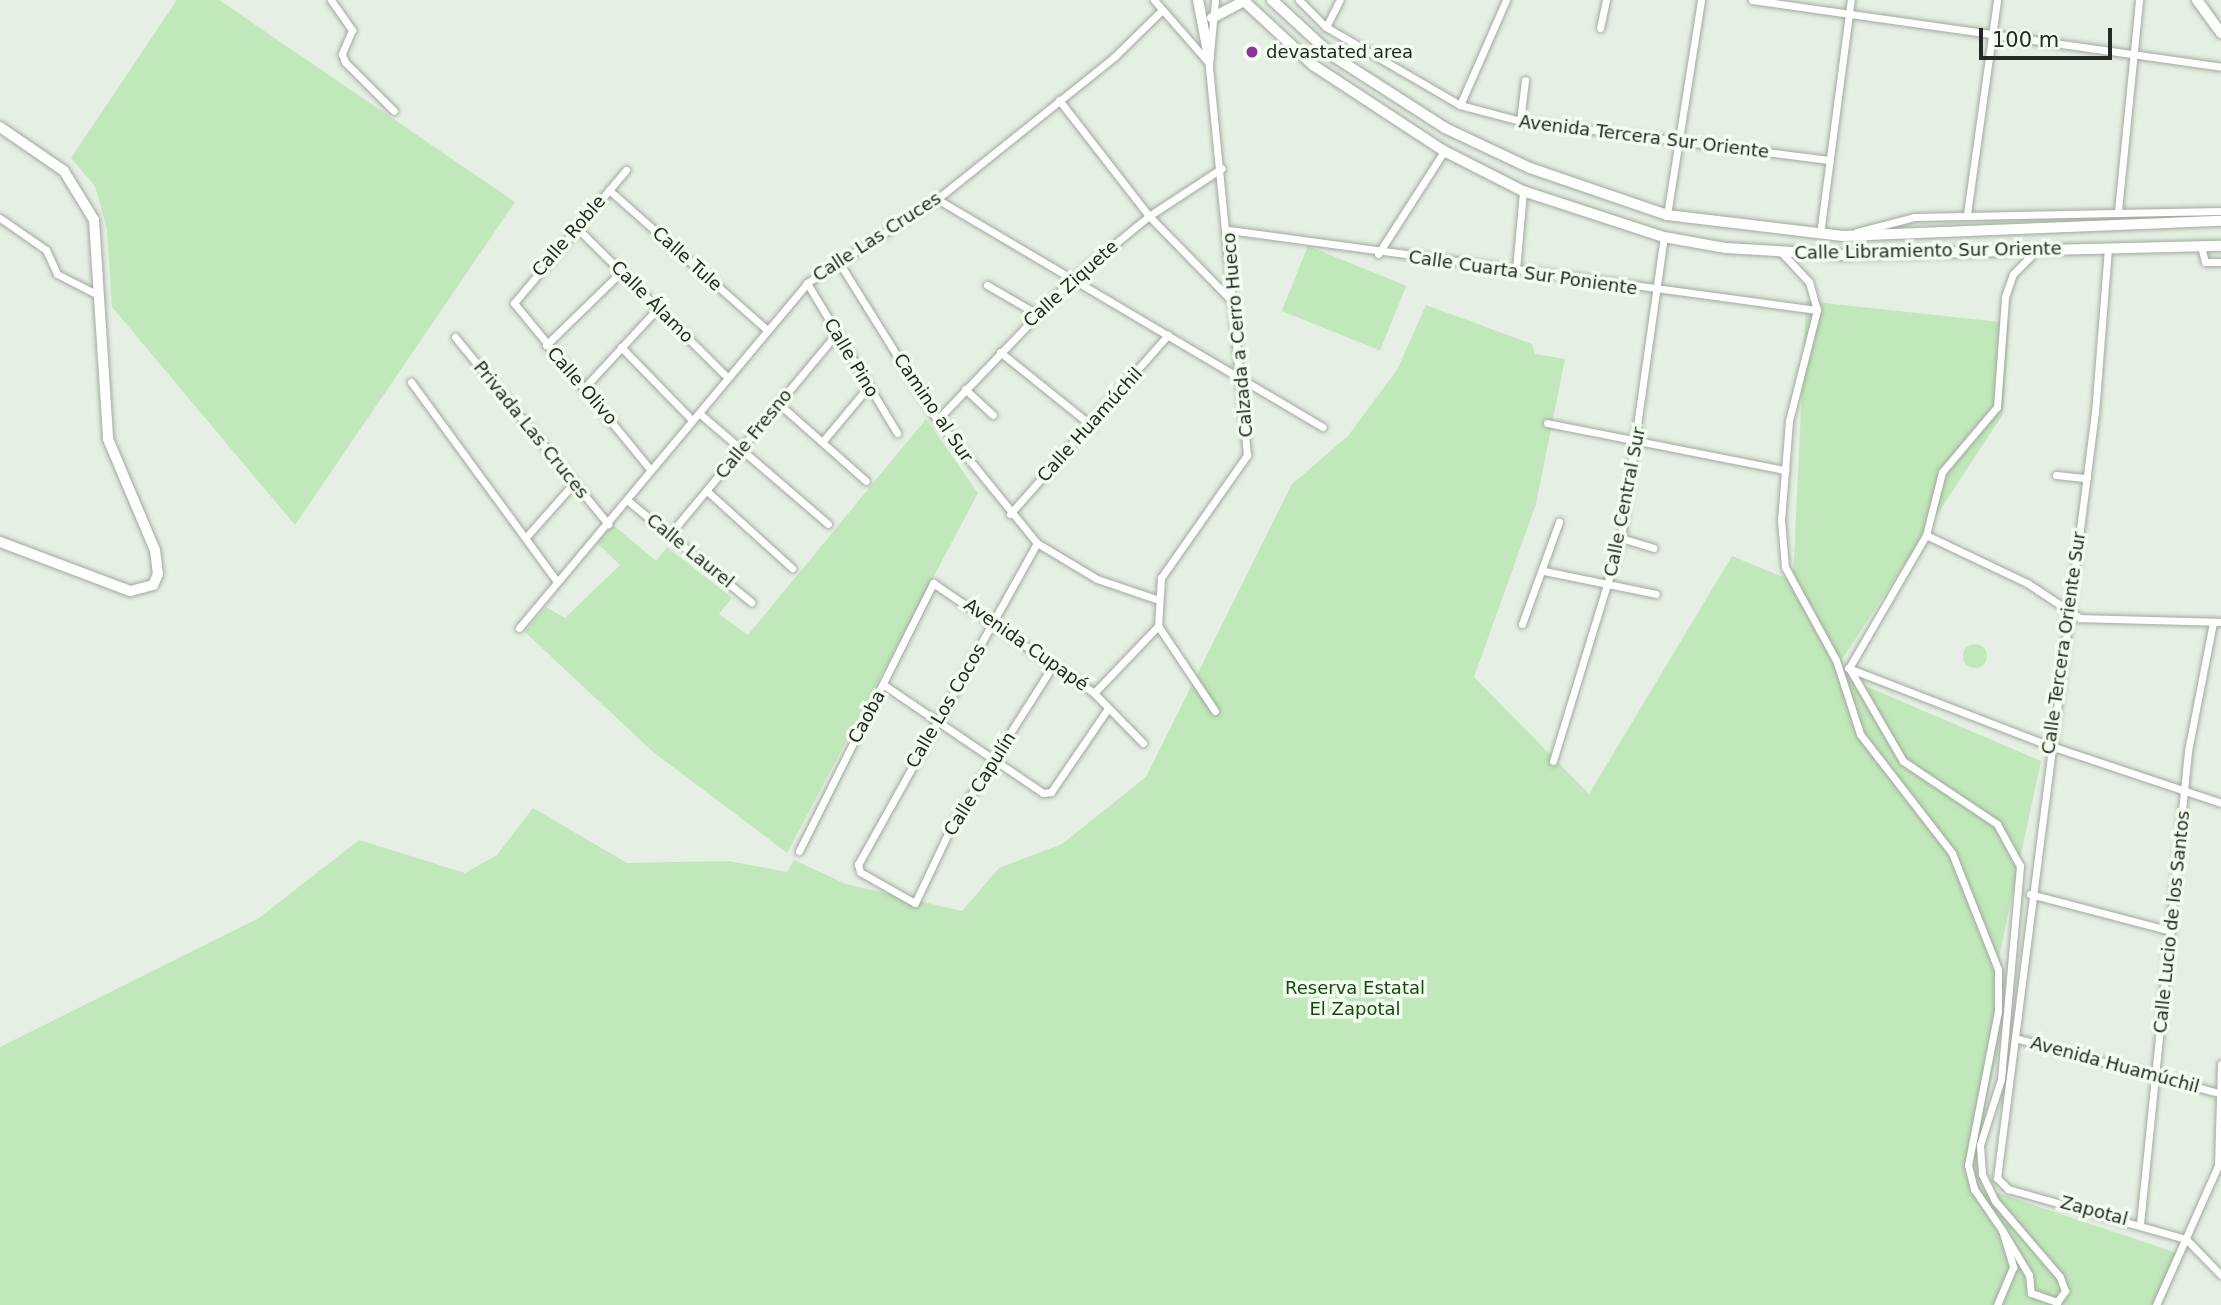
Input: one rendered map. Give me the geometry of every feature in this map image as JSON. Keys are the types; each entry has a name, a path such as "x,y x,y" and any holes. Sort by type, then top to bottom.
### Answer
{"main road":[{"path":"1198,0 1209,60"},
{"name":"Calle Libramiento Sur Oriente","path":"1272,0 1332,56 1445,128 1542,173 1667,215 1843,236 2221,222"},
{"path":"1212,18 1243,1"},
{"name":"Calle Libramiento Sur Oriente","path":"1243,1 1313,65 1444,151 1523,191 1664,237 1782,253 2221,246"},
{"path":"0,127 64,171 85,197 94,220 108,439 155,550 158,574 153,585 130,591 0,542"}],"street":[{"path":"331,0 351,25 345,62 394,111"},
{"path":"1154,0 1209,60"},
{"name":"Calzada a Cerro Hueco","path":"1157,626 1161,578 1247,455 1229,230 1209,60 1215,0"},
{"name":"Avenida Tercera Sur Oriente","path":"1299,0 1326,27 1460,105 1520,121 1681,144 1830,160"},
{"path":"1326,27 1340,0"},
{"path":"1460,105 1506,0"},
{"path":"1600,28 1606,0"},
{"path":"1667,215 1681,144 1701,0"},
{"path":"1752,0 2221,67"},
{"path":"1820,234 1851,0"},
{"path":"1967,214 1997,0"},
{"path":"2118,211 2139,0"},
{"path":"2197,0 2221,33"},
{"name":"Calle Las Cruces","path":"519,628 556,580 608,524 765,328 807,284 937,199 1059,100 1161,10"},
{"path":"1520,121 1525,80"},
{"path":"1059,100 1149,216 1236,305"},
{"path":"1378,254 1444,151"},
{"name":"Calle Ziquete","path":"937,420 1071,280 1149,216 1222,168"},
{"name":"Calle Roble","path":"514,303 626,170"},
{"name":"Calle Tule","path":"610,190 765,328"},
{"path":"1516,270 1523,191"},
{"path":"937,199 1323,426"},
{"path":"1843,236 1914,217 2221,211"},
{"path":"0,218 46,250 57,274 98,295"},
{"name":"Calle Álamo","path":"577,228 727,377"},
{"name":"Calle Cuarta Sur Poniente","path":"1229,230 1378,254 1817,310"},
{"name":"Calle Central Sur","path":"1553,761 1621,538 1638,436 1664,237"},
{"path":"2201,246 2205,262 2221,262"},
{"name":"Calle Tercera Oriente Sur","path":"2002,1185 1997,1178 2048,745 2087,478 2108,248"},
{"path":"1849,668 1926,535 1942,472 1997,407 2005,297 2012,274 2038,250"},
{"path":"1782,253 1809,282 1817,310 1788,421 1785,567 1836,660 1860,734 1952,853 1971,891 1998,969 1998,1011 1968,1165 1974,1189 2029,1275 2031,1293 2057,1302 2065,1291 2060,1278 1995,1201 1981,1165 1980,1145 2001,1079 2020,866 1997,824 1903,761 1849,668"},
{"name":"Camino al Sur","path":"840,264 937,420 1010,514 1037,543 1097,579 1158,600"},
{"path":"546,345 622,271"},
{"name":"Calle Pino","path":"807,284 897,433"},
{"path":"987,285 1037,314"},
{"name":"Calle Olivo","path":"514,303 650,469"},
{"path":"585,387 658,308"},
{"name":"Calle Fresno","path":"670,534 836,334"},
{"name":"Calle Huamúchil","path":"1010,514 1092,426 1168,335"},
{"name":"Privada Las Cruces","path":"455,337 608,524"},
{"path":"621,347 692,420"},
{"path":"1000,352 1092,426"},
{"path":"411,382 527,536 556,580"},
{"path":"823,441 868,387"},
{"path":"965,390 993,415"},
{"path":"779,404 866,481"},
{"path":"699,413 828,524"},
{"path":"1548,423 1638,436 1785,470"},
{"path":"2056,475 2087,478"},
{"path":"527,536 575,483"},
{"path":"707,491 792,568"},
{"name":"Calle Laurel","path":"627,500 751,602"},
{"path":"1522,624 1544,571 1559,522"},
{"path":"1926,535 2070,608 2089,621 2217,622"},
{"path":"1621,538 1654,548"},
{"name":"Calle Los Cocos","path":"912,905 858,870 937,720 1037,543"},
{"path":"1544,571 1610,581 1656,594"},
{"name":"Avenida Cupapé","path":"933,583 994,622 1094,693 1107,710 1143,743"},
{"name":"Caoba","path":"799,851 933,583"},
{"name":"Calle Lucio de los Santos","path":"2140,1224 2185,789 2217,622"},
{"path":"1094,693 1157,626 1215,710"},
{"path":"1836,660 1849,668 2048,745 2221,803"},
{"name":"Calle Capulín","path":"912,905 952,825 995,761 1053,665"},
{"path":"884,685 995,761 1048,792 1107,710"},
{"path":"2030,894 2171,932"},
{"name":"Avenida Huamúchil","path":"2015,1038 2157,1079 2215,1092"},
{"path":"2156,1305 2221,1152 2215,1092 2221,1064"},
{"name":"Zapotal","path":"2002,1185 2186,1239"},
{"path":"1997,1305 2013,1267 2002,1230"},
{"path":"2186,1239 2221,1275"}],"green space":[{"path":"177,0 219,0 515,202 295,525 112,307 107,230 95,186 71,158"},
{"path":"1308,246 1406,286 1380,351 1282,311"},
{"name":"Reserva Estatal El Zapotal","path":"1806,301 2009,323 2003,414 1841,661 1847,678 2041,761 1999,957 2004,972 1998,1051 1979,1132 1983,1188 2180,1254 2158,1305 0,1305 0,1047 259,918 359,840 465,873 497,855 533,808 627,863 729,861 787,872 794,860 846,884 962,911 999,868 1062,844 1146,777 1292,484 1348,436 1397,370 1426,305 1532,344 1535,354 1565,359 1536,504 1474,677 1589,794 1732,556 1793,581"},
{"path":"926,419 978,493 787,853 652,751 525,632 546,607 565,618 620,565 597,543 613,525 656,561 667,547 732,598 719,614 748,635"},
{"path":"1975,644 1983,648 1987,656 1983,664 1975,668 1967,664 1963,656 1967,648"}],"place":[{"name":"devastated area","path":"1252,52"}]}
